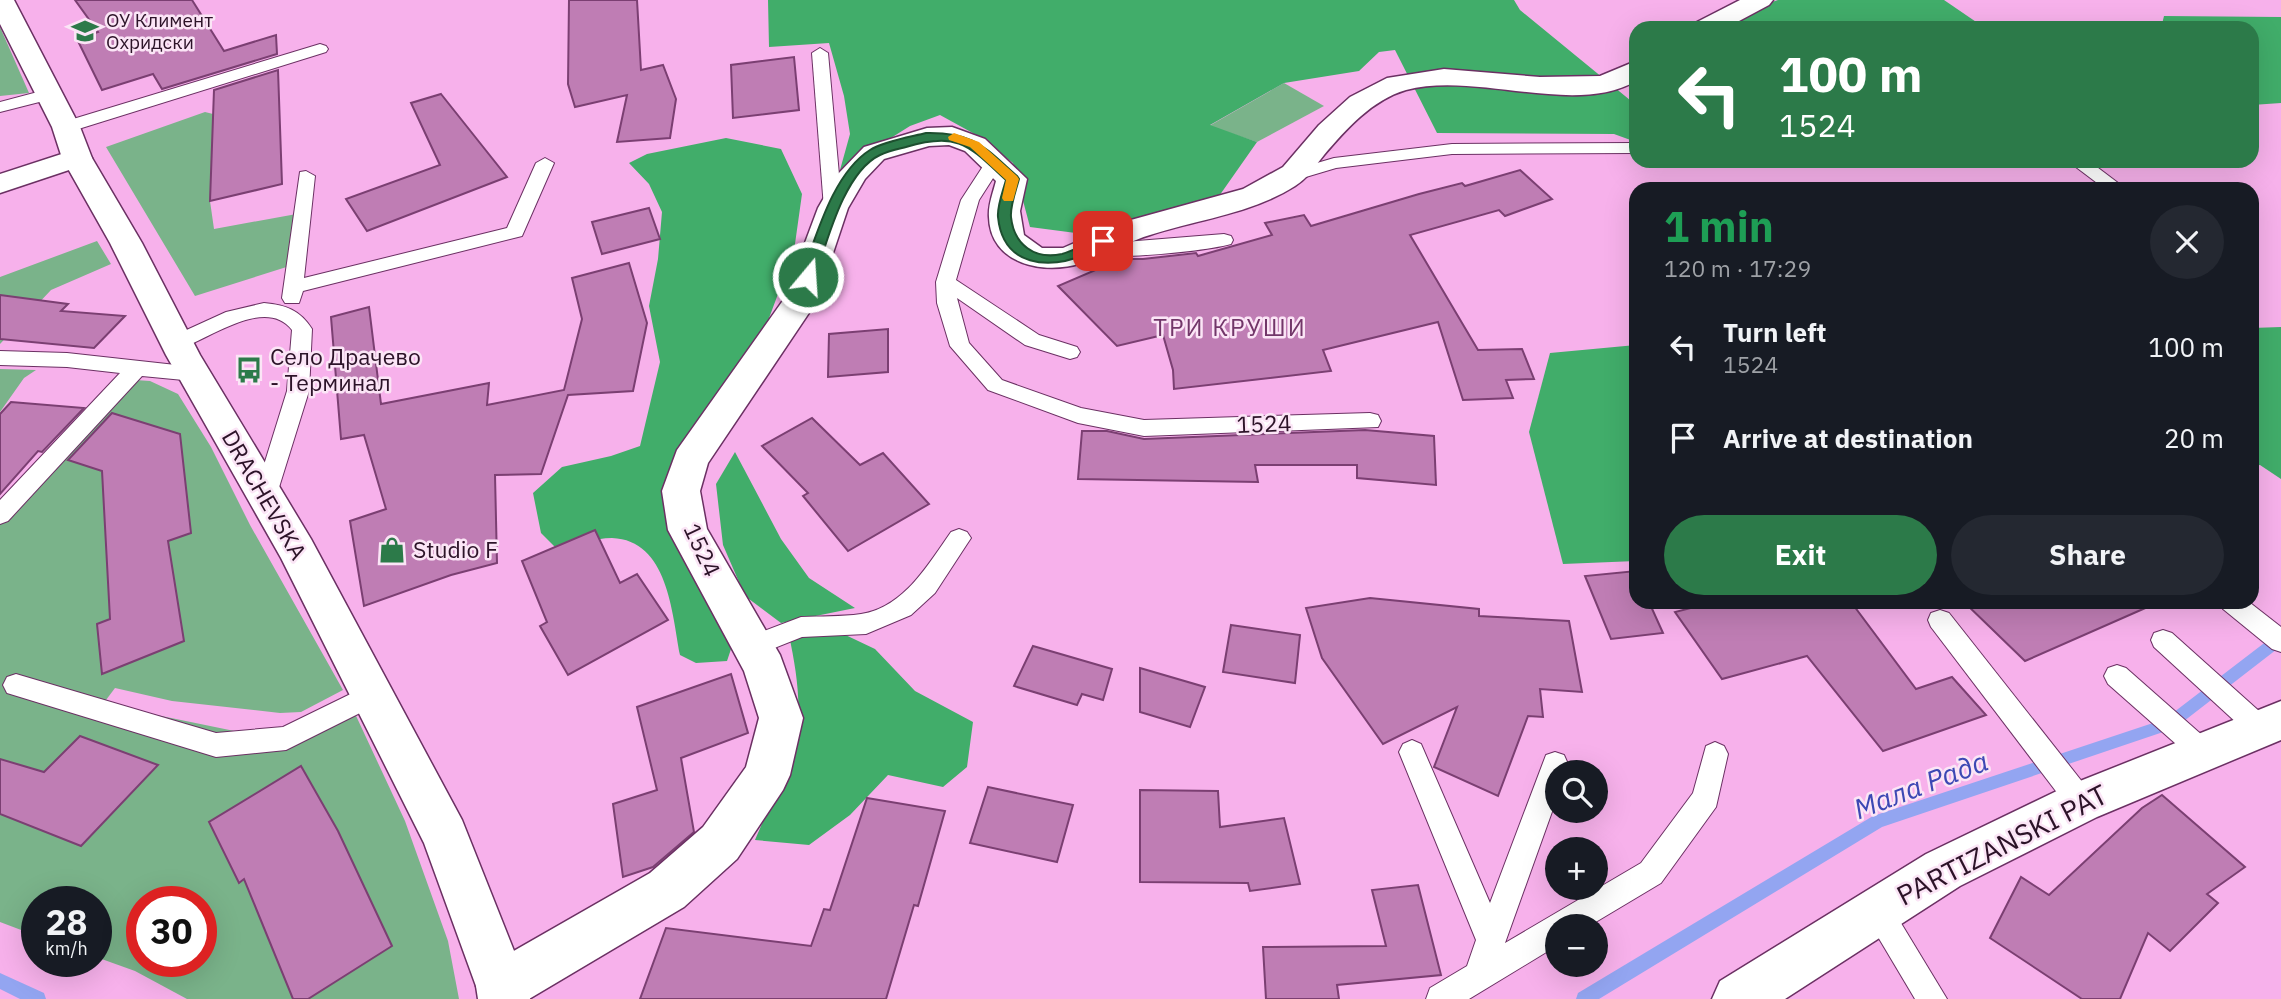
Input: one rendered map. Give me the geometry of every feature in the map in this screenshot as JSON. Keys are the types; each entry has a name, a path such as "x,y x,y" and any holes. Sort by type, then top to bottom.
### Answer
{"street":[{"name":"DRACHEVSKA","path":"1,0 66,127 78,158 126,243 185,358 297,550 446,836 503,992"},
{"path":"1720,21 1760,0"},
{"name":"1524","path":"503,992 667,890 720,844 767,775 781,718 765,668 688,530 681,491 690,460 800,301 833,208 852,175 874,153 926,137 951,136 975,145 1012,179 1004,216 1011,240 1020,250 1035,259 1064,258 1124,231 1243,199 1289,177 1335,124 1366,99 1397,85 1474,79 1542,86 1575,86 1612,83 1629,73"},
{"path":"0,184 78,158"},
{"name":"PARTIZANSKI PAT","path":"1738,999 1877,910 2073,792 2195,745 2258,717"}],"lane":[{"path":"66,127 320,49"},
{"path":"820,53 833,208"},
{"path":"0,107 49,94"},
{"name":"1524","path":"1289,177 1334,163 1452,149 1629,148"},
{"name":"1524","path":"995,161 970,200 946,275 947,303 960,346 995,384 1078,415 1144,428 1370,421"},
{"path":"293,287 515,232 545,163"},
{"path":"2087,168 2107,182"},
{"path":"290,316 306,176"},
{"path":"1082,250 1122,250 1224,240"},
{"path":"946,282 1032,340 1070,352"},
{"path":"0,358 67,360 137,368 185,358 227,320 263,309 290,316 302,329 298,391 265,497"},
{"path":"0,515 137,368"},
{"path":"752,646 801,626 866,624 902,608 926,586 959,538"},
{"path":"2240,609 2281,642"},
{"path":"1940,620 2073,792"},
{"path":"2164,640 2200,673 2258,717"},
{"path":"2117,676 2195,745"},
{"path":"16,685 216,745 286,738 371,695"},
{"path":"1412,752 1492,940"},
{"path":"1581,914 1651,873 1706,798 1715,754"},
{"path":"1479,975 1545,792"},
{"path":"1877,910 1932,999"},
{"path":"1441,999 1545,935"}],"green space":[{"path":"768,0 1514,0 1520,10 1629,99 1629,139 1614,134 1437,133 1395,50 1379,52 1359,71 1284,83 1210,125 1257,142 1217,199 1091,235 1030,227 1013,163 980,137 940,115 910,126 840,170 850,134 844,96 829,43 769,47"},
{"path":"1778,0 1944,0 1975,21 1741,21 1733,15"},
{"path":"2164,16 2281,17 2281,103 2259,105 2259,21 2163,21"},
{"path":"0,27 29,93 0,96"},
{"path":"1284,83 1324,106 1257,142 1209,126"},
{"path":"205,112 213,114 210,201 214,229 302,213 296,264 195,296 106,147"},
{"path":"726,138 781,149 802,194 794,251 762,337 681,457 719,623 731,649 727,661 696,663 680,655 664,582 645,551 631,542 612,538 558,550 541,533 533,493 562,467 611,456 640,446 660,362 649,306 658,259 662,212 649,184 629,163 647,154"},
{"path":"97,241 111,264 51,290 0,344 0,277"},
{"path":"2281,327 2281,479 2259,465 2259,328"},
{"path":"1629,346 1629,561 1563,564 1529,432 1550,353"},
{"path":"0,369 36,370 24,378 0,412"},
{"path":"135,380 150,381 178,394 211,447 250,525 343,690 301,712 280,713 172,701 115,688 103,704 249,734 303,726 351,705 405,821 448,941 459,999 187,999 146,977 217,977 217,886 126,886 126,968 112,963 112,886 21,886 21,930 0,922 0,519"},
{"path":"735,452 781,539 809,578 855,608 781,623 745,596 723,545 716,484"},
{"path":"835,630 875,649 915,691 973,722 967,767 943,787 888,775 850,815 809,845 755,840 787,765 796,735 798,700 789,635"}],"building":[{"path":"75,0 192,0 224,51 276,35 277,54 162,89 153,74 102,90 77,39 98,32"},
{"path":"569,0 637,0 641,70 663,65 676,99 670,138 617,142 627,95 575,107 568,84"},
{"path":"794,57 799,110 733,118 731,65"},
{"path":"278,70 282,184 210,201 214,90"},
{"path":"441,94 507,177 367,231 346,199 440,165 411,103"},
{"path":"1520,170 1552,199 1505,216 1499,210 1410,235 1478,350 1522,349 1534,379 1506,380 1513,398 1463,400 1438,322 1323,350 1331,371 1174,389 1173,370 1163,335 1117,346 1058,286 1121,259 1196,253 1198,256 1272,235 1265,223 1304,215 1311,226 1419,194 1462,183 1465,186"},
{"path":"649,208 660,239 602,254 592,222"},
{"path":"629,263 647,323 633,391 568,395 541,474 495,475 497,563 451,575 364,606 350,521 386,509 364,435 341,439 331,317 369,307 381,404 489,383 487,405 564,390 582,319 572,278"},
{"path":"0,295 68,304 61,311 125,316 94,348 0,339"},
{"path":"888,329 888,372 828,377 829,334"},
{"path":"11,402 84,408 42,452 38,451 0,494 0,414"},
{"path":"112,413 180,434 191,533 168,541 184,641 102,674 97,624 110,619 102,471 68,460"},
{"path":"812,418 860,465 883,453 929,504 848,551 803,496 808,493 762,446"},
{"path":"1365,430 1434,436 1436,485 1357,478 1357,465 1255,465 1258,482 1078,479 1082,431 1107,431 1144,439"},
{"path":"595,530 620,583 637,574 668,620 568,675 540,626 547,622 522,561"},
{"path":"1629,572 1629,609 1652,609 1663,633 1611,639 1585,576"},
{"path":"1370,598 1479,609 1479,616 1569,621 1582,692 1540,689 1543,717 1528,716 1498,796 1434,767 1457,707 1383,744 1322,658 1306,608"},
{"path":"1687,609 1856,609 1916,689 1952,677 1986,715 1883,751 1807,656 1722,679 1675,612"},
{"path":"1971,609 2143,609 2025,661"},
{"path":"1231,625 1300,635 1295,683 1223,672"},
{"path":"1033,646 1112,669 1103,700 1082,694 1077,705 1014,686"},
{"path":"1140,668 1205,687 1190,727 1140,712"},
{"path":"731,674 748,733 681,758 694,832 653,867 623,877 613,804 657,790 637,707"},
{"path":"80,736 158,765 81,846 0,814 0,759 44,772"},
{"path":"301,766 338,831 392,946 308,999 293,999 244,879 239,883 209,822"},
{"path":"988,787 1073,805 1057,862 970,843"},
{"path":"1140,790 1218,791 1220,827 1284,818 1300,884 1250,891 1248,883 1140,882"},
{"path":"2162,795 2245,867 2207,894 2218,903 2170,951 2148,933 2120,999 2082,999 1990,938 2021,877 2049,895 2142,808"},
{"path":"867,798 945,811 918,906 914,905 886,999 640,999 666,928 811,946 824,909 830,910"},
{"path":"1418,885 1441,975 1337,985 1339,999 1266,999 1263,947 1386,946 1372,890"}],"waterway":[{"name":"Мала Рада","path":"1584,999 1878,821 2170,724 2281,638"},
{"name":"Мала Рада","path":"0,981 38,999"}],"slow traffic":[{"path":"954,137 975,145 1012,179 1008,198"}],"place":[{"name":"ОУ Климент Охридски","path":"85,31"},
{"name":"Село Драчево - Терминал","path":"249,370"},
{"name":"Studio F","path":"392,550"}],"district":[{"name":"ТРИ КРУШИ","path":"1230,328"}],"route":[{"path":"808,277 833,208 852,175 874,153 926,137 951,136 975,145 1012,179 1004,216 1007,230 1020,250 1035,259 1064,258 1103,241"}]}
